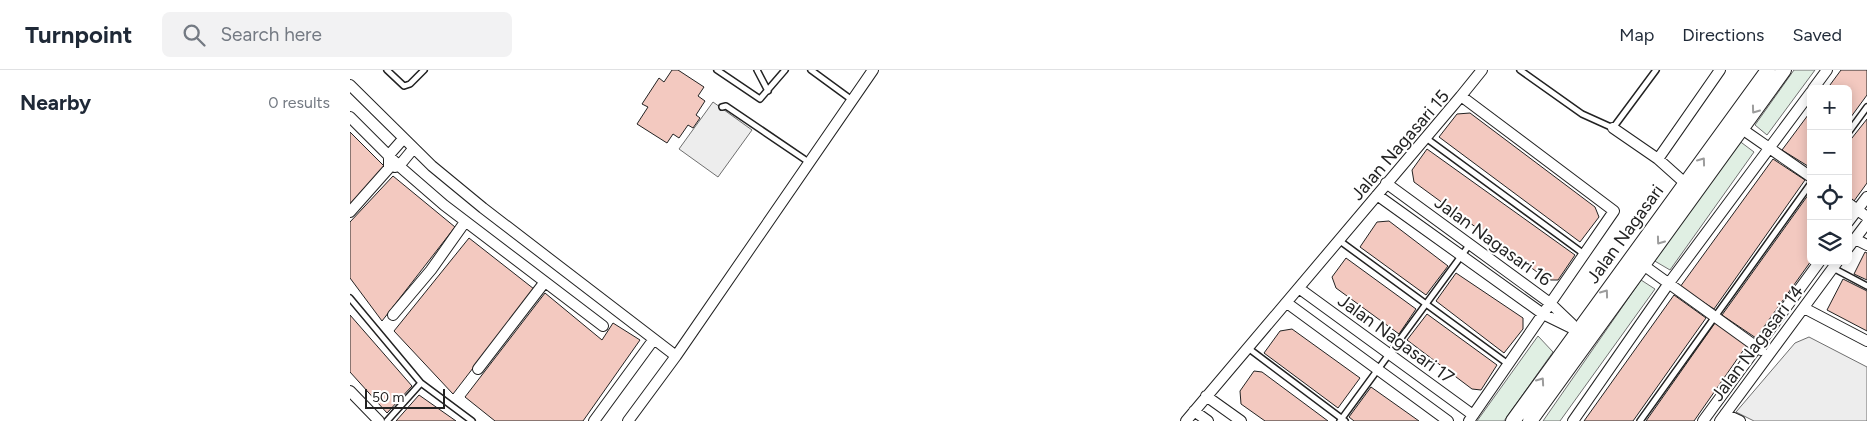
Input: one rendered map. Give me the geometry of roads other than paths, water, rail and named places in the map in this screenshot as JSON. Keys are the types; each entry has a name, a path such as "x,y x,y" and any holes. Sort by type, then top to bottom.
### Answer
{"street":[{"path":"628,421 676,356 873,70"},
{"path":"1461,96 1482,70"},
{"path":"1658,159 1720,70"},
{"name":"Jalan Nagasari","path":"1637,260 1686,184 1768,70"},
{"name":"Jalan Nagasari","path":"1513,421 1583,334 1637,260 1742,129 1784,70"},
{"path":"1816,85 1827,70"},
{"path":"350,85 413,149 482,208 676,356"},
{"name":"Jalan Nagasari 15","path":"1186,421 1300,289 1386,183 1461,96 1612,208 1613,215 1471,418"},
{"path":"1573,421 1669,284 1807,97"},
{"path":"350,117 389,155 394,167 544,283 603,326"},
{"path":"1613,128 1658,159 1686,184"},
{"path":"1742,129 1808,175"},
{"path":"389,155 403,139"},
{"path":"350,212 413,149"},
{"name":"Jalan Nagasari 16","path":"1386,183 1550,303 1583,334"},
{"path":"1377,195 1543,314 1583,334"},
{"path":"1850,220 1867,197"},
{"path":"1852,206 1867,217"},
{"path":"393,315 431,270 466,222"},
{"path":"1852,243 1867,223"},
{"path":"1855,239 1867,245"},
{"path":"1637,260 1769,355"},
{"name":"Jalan Nagasari 14","path":"1703,421 1817,265"},
{"name":"Jalan Nagasari 14","path":"1723,417 1836,265"},
{"path":"478,369 544,283"},
{"name":"Jalan Nagasari 17","path":"1300,289 1471,418"},
{"path":"1287,303 1448,421"},
{"path":"1804,308 1867,341"},
{"name":"Jalan Nagasari","path":"1530,421 1583,334"},
{"path":"594,421 654,339"},
{"path":"350,391 379,421"},
{"path":"1206,396 1241,421"},
{"path":"1194,411 1208,421"},
{"path":"1723,417 1740,421"}],"lane":[{"path":"387,70 404,86 410,84 424,70"},
{"path":"717,70 757,99 762,98 785,70"},
{"path":"757,70 768,91"},
{"path":"811,70 852,100"},
{"path":"1520,70 1582,114 1613,128 1656,70"},
{"path":"722,107 726,106 810,163"},
{"path":"1850,130 1867,108"},
{"path":"1426,138 1585,255"},
{"path":"1640,421 1807,188"},
{"path":"1340,241 1508,364"},
{"path":"1248,348 1342,420 1377,369 1470,244"},
{"path":"1836,265 1867,286"},
{"path":"350,298 422,383 472,421"},
{"path":"387,421 422,383"}]}
